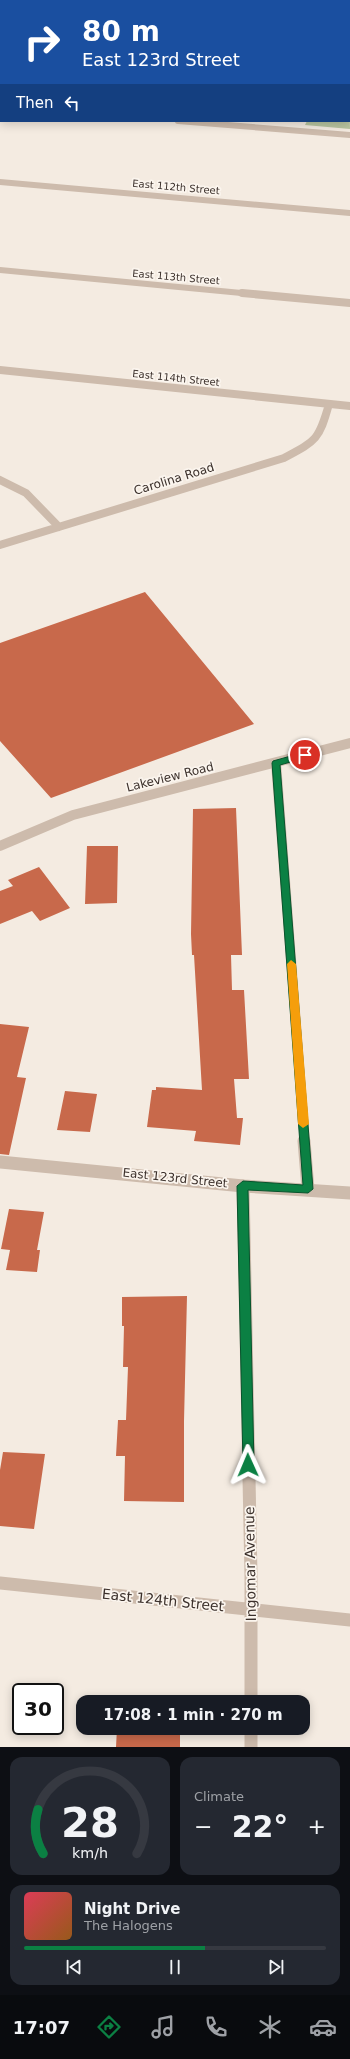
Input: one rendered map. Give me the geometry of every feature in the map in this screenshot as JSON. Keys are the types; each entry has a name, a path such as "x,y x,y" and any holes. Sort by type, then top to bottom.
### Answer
{"street":[{"path":"190,122 350,135"},
{"name":"East 112th Street","path":"0,182 350,213"},
{"name":"East 113th Street","path":"0,270 350,303"},
{"name":"East 114th Street","path":"0,370 350,406"},
{"name":"Carolina Road","path":"0,546 284,458 310,444 322,430 329,404"},
{"path":"0,480 17,485 28,492 59,527"},
{"name":"Lakeview Road","path":"0,846 73,815 350,743"},
{"path":"276,763 308,1189"},
{"name":"East 123rd Street","path":"0,1162 83,1168 243,1186 308,1189 350,1193"},
{"name":"Ingomar Avenue","path":"243,1186 251,1609 251,1695"},
{"name":"East 124th Street","path":"0,1583 350,1620"},
{"path":"251,1735 251,1747"}],"green space":[{"path":"306,122 350,122 350,129 305,125"}],"building":[{"path":"145,592 254,724 51,798 0,741 0,643"},
{"path":"236,808 242,955 231,955 232,990 244,990 249,1079 234,1079 237,1118 243,1118 240,1145 194,1141 196,1131 147,1127 152,1090 156,1090 156,1087 202,1090 194,955 192,955 191,934 193,809"},
{"path":"87,846 118,846 117,903 85,904"},
{"path":"39,867 70,908 40,921 32,911 0,924 0,891 13,886 8,880"},
{"path":"0,1024 29,1027 17,1077 26,1078 9,1155 0,1154"},
{"path":"65,1091 97,1094 90,1132 57,1130"},
{"path":"9,1209 44,1212 37,1250 40,1250 37,1272 6,1270 10,1250 1,1249"},
{"path":"187,1296 184,1502 124,1501 125,1456 116,1456 118,1420 126,1420 128,1367 123,1367 124,1326 122,1326 122,1297"},
{"path":"3,1452 45,1454 34,1529 0,1526 0,1470"},
{"path":"117,1735 180,1735 180,1747 116,1747"}],"slow traffic":[{"path":"291,964 303,1124"}],"route":[{"path":"248,1465 243,1186 308,1189 276,763 305,755"}]}
